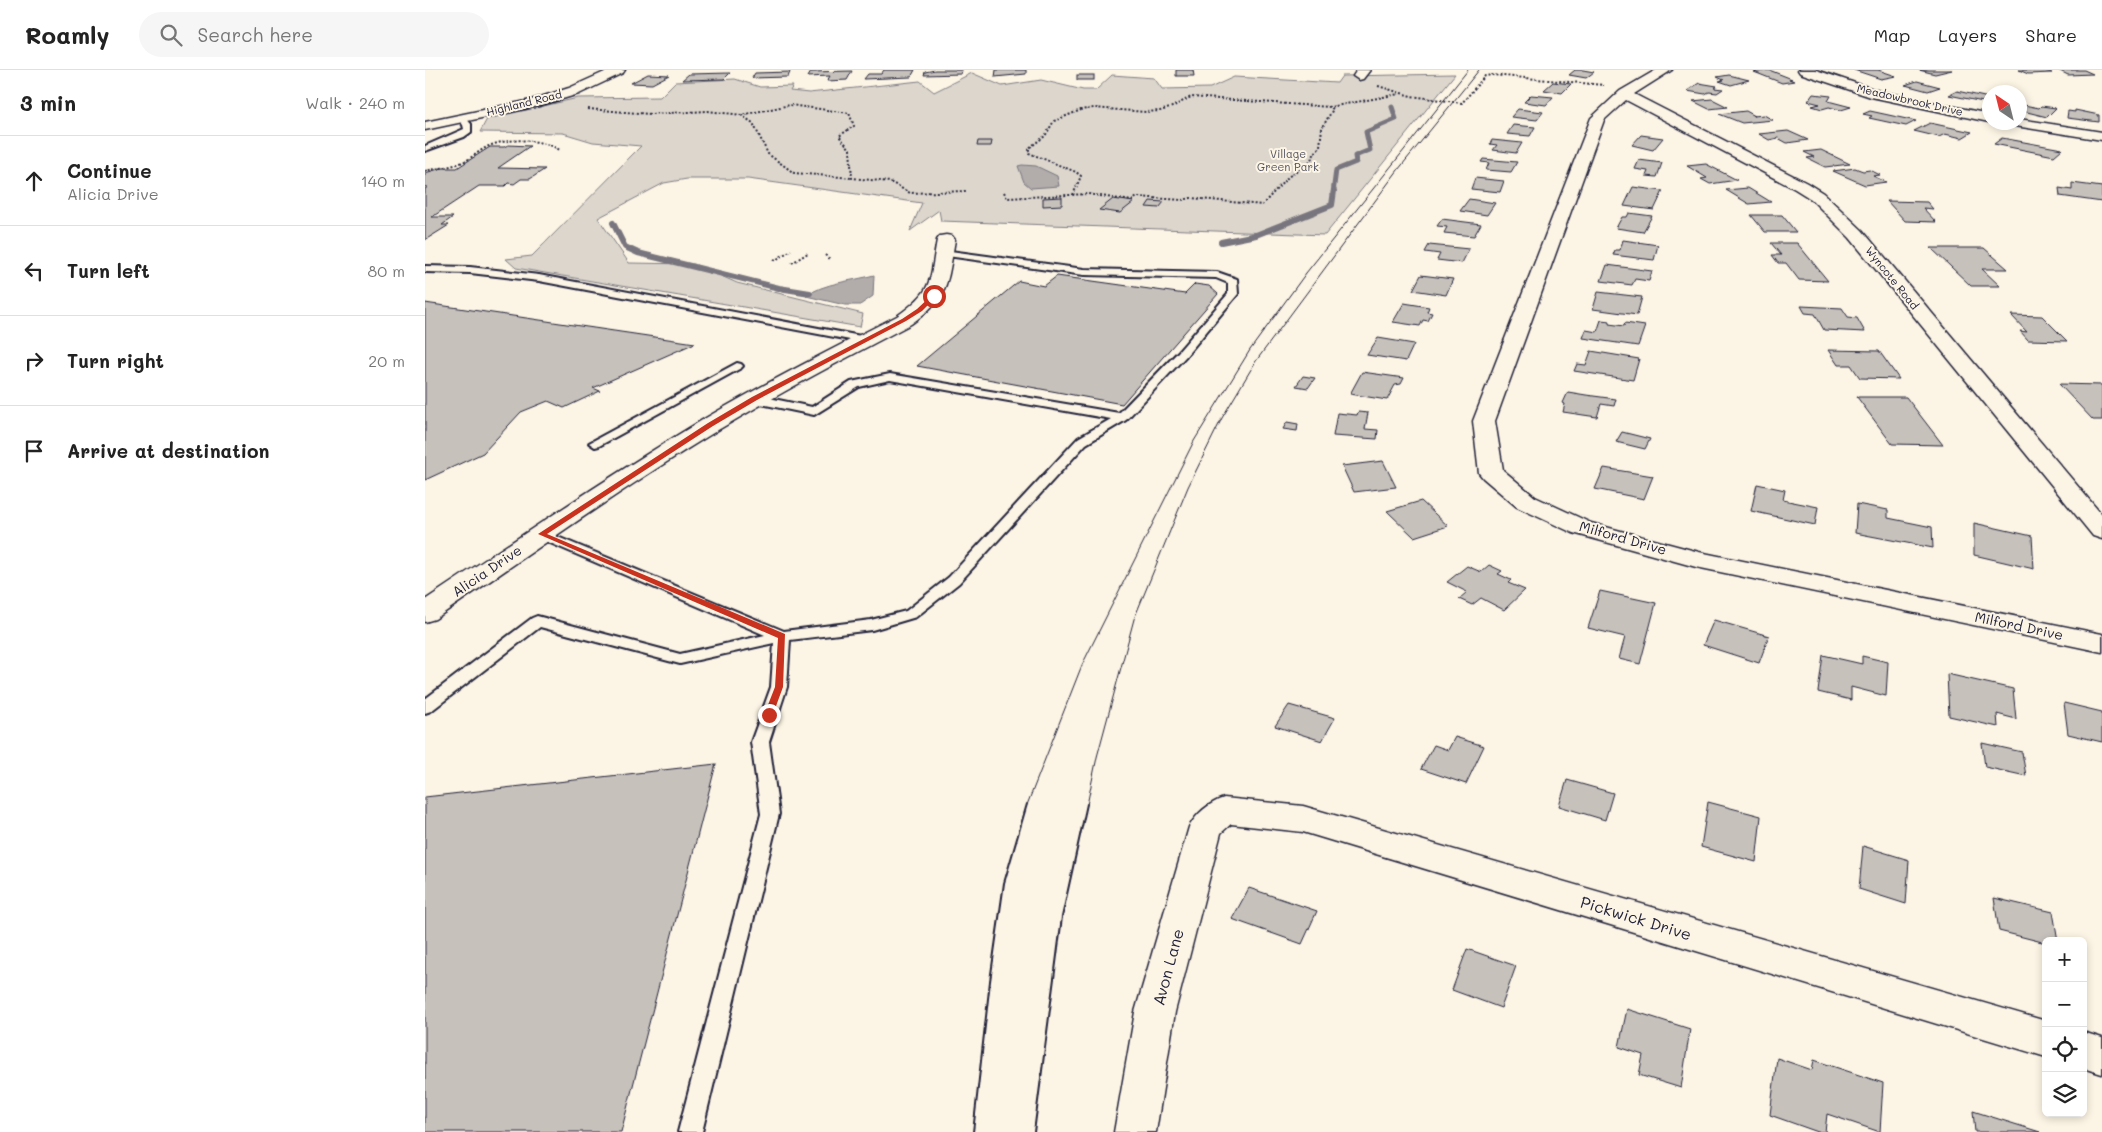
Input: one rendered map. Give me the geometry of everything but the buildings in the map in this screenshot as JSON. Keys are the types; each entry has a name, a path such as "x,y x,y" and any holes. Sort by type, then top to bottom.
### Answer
{"street":[{"name":"Highland Road","path":"425,126 532,103 574,90 619,70"},
{"name":"Milford Drive","path":"1666,70 1653,75 1629,91 1598,118 1484,421 1491,473 1527,502 1582,528 1696,559 2102,643"},
{"name":"Meadowbrook Drive","path":"1804,70 1876,94 1982,117"},
{"name":"Wyncote Road","path":"1629,91 1778,173 1817,196 1830,207 1856,234 1873,257 2102,531"},
{"path":"2027,124 2102,136"},
{"name":"Alicia Drive","path":"425,613 541,534 755,398 904,320 919,310 934,296 941,280 944,246"},
{"name":"Pickwick Drive","path":"1224,811 1303,819 2042,1038"},
{"name":"Avon Lane","path":"1135,1132 1155,1012 1206,827 1224,811"},
{"path":"2087,1051 2102,1056"}],"lane":[{"path":"425,149 461,135 468,130 467,124 461,118"},
{"path":"425,707 537,621 680,660 782,636 872,625 911,614 954,580 1082,441 1122,417 1182,354 1233,294 1233,281 1217,275 1084,272 944,246"},
{"path":"425,268 470,270 539,278 866,340"},
{"path":"595,443 737,366"},
{"path":"755,398 814,411 855,384 890,377 1122,417"},
{"path":"541,534 782,636"},
{"path":"691,1132 770,814 760,742 779,687 782,636"}],"path":[{"path":"1362,73 1367,82 1399,94 1462,103 1485,76 1498,74 1629,91"},
{"path":"1073,194 1081,176 1076,172 1035,158 1029,153 1029,148 1044,138 1054,121 1075,112 1098,107 1142,112 1159,111 1177,106 1186,98 1191,97 1330,107 1399,94"},
{"path":"532,103 650,114 708,111 741,115 789,105 849,113 854,126 839,136 850,149 852,178"},
{"path":"1004,192 1007,198 1087,194 1132,201 1137,196 1182,200 1191,198 1262,205 1288,177 1309,162 1320,146 1322,128 1333,109 1330,107"},
{"path":"741,115 753,124 768,154 793,173 890,182 910,192 966,190"},
{"path":"425,172 461,163 489,146 499,143 548,143 560,150"},
{"path":"774,261 791,250"},
{"path":"792,263 808,252"},
{"path":"825,255 831,260"}],"green space":[{"name":"Village Green Park","path":"972,73 1002,86 1041,80 1083,90 1096,90 1112,75 1154,78 1162,89 1210,88 1234,77 1337,83 1342,76 1455,74 1325,235 941,221 939,210 910,231 922,203 748,179 687,179 664,183 598,218 629,263 694,264 737,283 863,314 860,327 516,268 506,259 532,256 641,146 593,142 563,133 480,132 487,119 578,98 660,97 675,82 735,79 760,87 793,86 790,91 809,93 920,81 934,92"}],"shaded area":[{"path":"1018,166 1036,166 1057,176 1059,186 1031,188 1024,182"},
{"path":"874,275 873,296 860,305 845,305 806,296 829,285"}],"waterway":[{"path":"1333,193 1336,170 1356,162 1355,156 1370,150 1366,132 1396,119 1392,107"},
{"path":"1221,242 1256,235 1332,205 1334,191"},
{"path":"613,223 625,247 638,253 779,288 810,293"}],"tram line":[{"path":"1027,805 1082,665 1194,441 1250,350 1306,273 1468,70"},
{"path":"1087,805 1097,757 1134,619 1188,487 1222,418 1256,361 1398,170 1479,70"},
{"path":"973,1132 990,981 1004,883 1027,804"},
{"path":"1034,1132 1062,917 1087,804"}],"route":[{"path":"769,715 779,687 782,636 675,589 541,534 710,425 755,398 904,320 919,310 934,296"}]}
